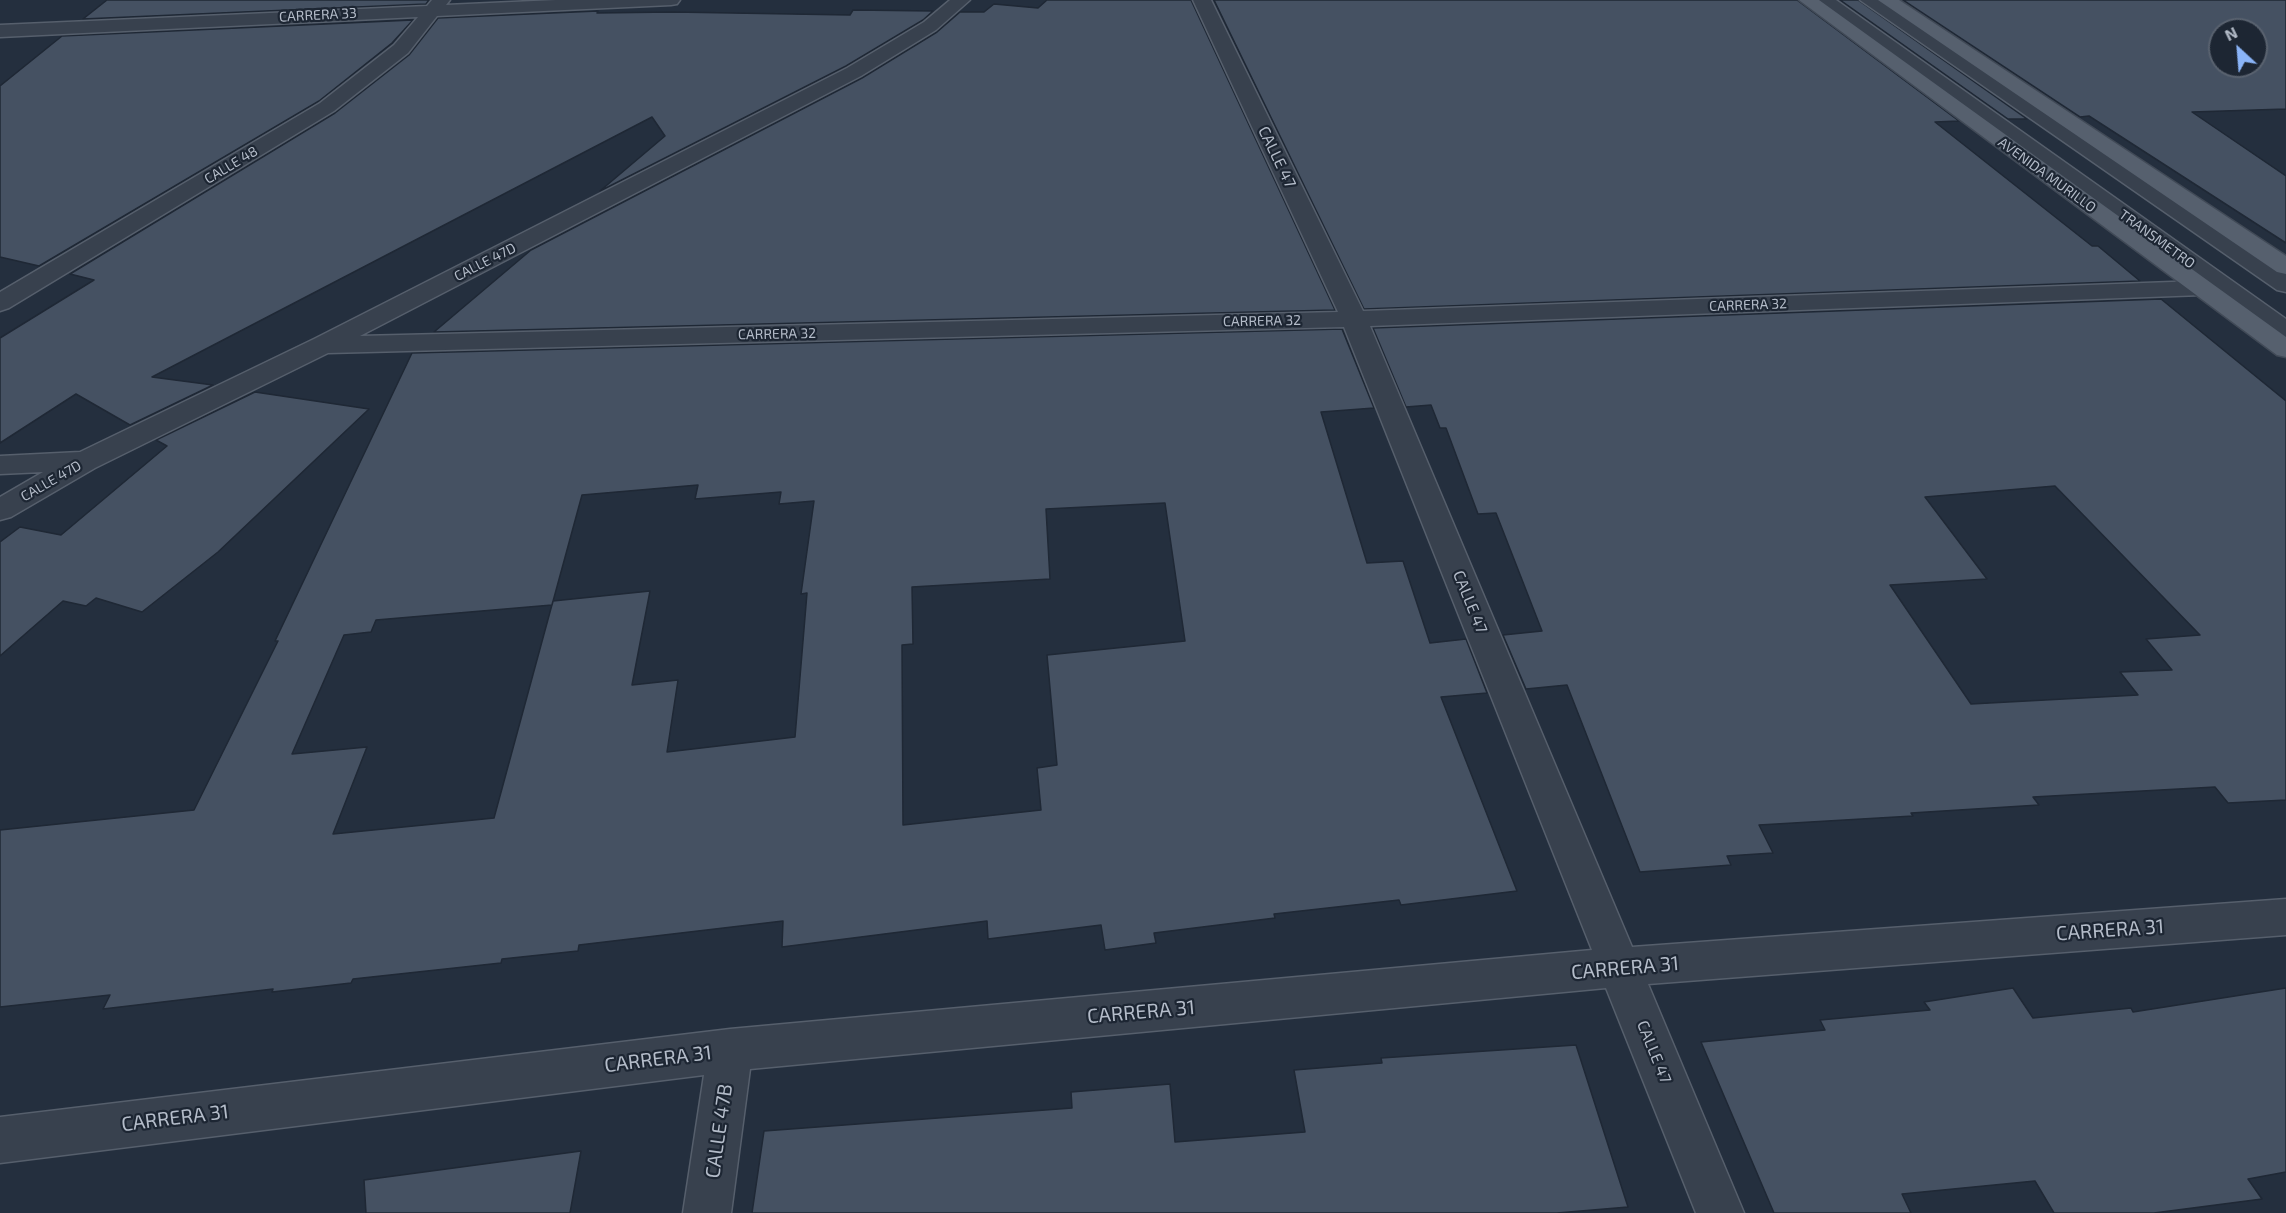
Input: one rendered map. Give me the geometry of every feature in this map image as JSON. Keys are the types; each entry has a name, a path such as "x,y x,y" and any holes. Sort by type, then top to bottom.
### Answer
{"main road":[{"name":"AVENIDA MURILLO","path":"1808,0 2286,350"},
{"path":"1887,0 2286,267"}],"street":[{"name":"CARRERA 33","path":"0,31 437,5 671,0"},
{"name":"CALLE 47D","path":"0,510 85,461 323,345 854,72 930,26 961,0"},
{"name":"CALLE 47","path":"1202,0 1354,319 1720,1213"},
{"name":"TRANSMETRO","path":"1824,0 2286,331"},
{"path":"1869,0 2286,285"},
{"name":"CALLE 48","path":"0,303 327,107 401,49 437,5"},
{"name":"CARRERA 32","path":"323,345 1354,319 2202,288"},
{"path":"0,465 85,461"},
{"name":"CARRERA 31","path":"0,1140 730,1050 1619,967 2286,917"},
{"name":"CALLE 47B","path":"707,1213 730,1050"}],"building":[{"path":"107,0 429,0 426,4 83,19"},
{"path":"1047,0 1191,0 1335,310 434,332 531,250 862,78 937,32 960,12 984,12 994,4 1038,8"},
{"path":"1214,0 1797,0 1959,121 1935,122 2092,246 2098,246 2140,281 1364,309"},
{"path":"1840,0 1858,0 2027,119 2008,119"},
{"path":"1903,0 2286,0 2286,109 2192,112 2286,176 2286,243 2089,116 2080,117"},
{"path":"853,10 933,11 923,20 846,66 600,191 665,136 652,117 152,377 213,385 130,425 76,394 0,443 0,338 94,280 70,274 335,113 409,55 438,18 598,11 597,13 850,15"},
{"path":"413,20 392,43 319,101 39,266 0,257 0,86 62,36"},
{"path":"2161,299 2286,401 2286,800 2228,803 2215,787 2033,797 2039,805 1911,813 1913,816 1759,825 1773,853 1727,856 1731,865 1640,872 1567,685 1526,689 1503,635 1542,631 1496,513 1478,514 1446,428 1440,428 1431,405 1406,407 1373,328","holes":["2055,486 2200,635 2146,639 2172,670 2120,672 2138,695 1971,704 1890,585 1987,579 1925,497"]},
{"path":"1342,329 1374,408 1321,412 1367,563 1403,561 1430,643 1466,639 1487,693 1441,697 1517,891 1401,905 1399,900 1274,914 1275,918 1154,933 1156,943 1105,950 1101,925 988,939 987,921 782,947 783,921 579,945 578,951 502,959 501,963 353,979 351,983 272,992 273,989 103,1009 110,995 0,1007 0,830 194,810 278,641 275,641 412,353","holes":["698,485 695,499 781,492 779,504 814,501 801,594 807,593 795,737 667,752 678,680 632,685 650,591 553,601 582,495","1165,503 1185,641 1047,655 1057,765 1037,768 1041,810 903,825 902,645 913,644 912,587 1050,579 1046,509","552,605 494,818 333,834 367,747 292,754 344,635 371,632 376,620"]},
{"path":"255,392 369,409 218,552 142,612 96,598 86,606 63,601 0,656 0,542 20,527 61,535 167,446 156,440"},
{"path":"2013,988 2033,1018 2131,1008 2133,1012 2286,988 2286,1172 2248,1179 2262,1199 2154,1213 2054,1213 2035,1181 1902,1194 1911,1213 1774,1213 1701,1042 1825,1030 1820,1020 1930,1010 1924,1002"},
{"path":"1576,1045 1628,1207 1557,1213 752,1213 764,1131 1072,1108 1071,1092 1170,1084 1175,1142 1305,1132 1294,1070 1382,1063 1381,1058"},
{"path":"581,1151 570,1213 366,1213 364,1180"}]}
